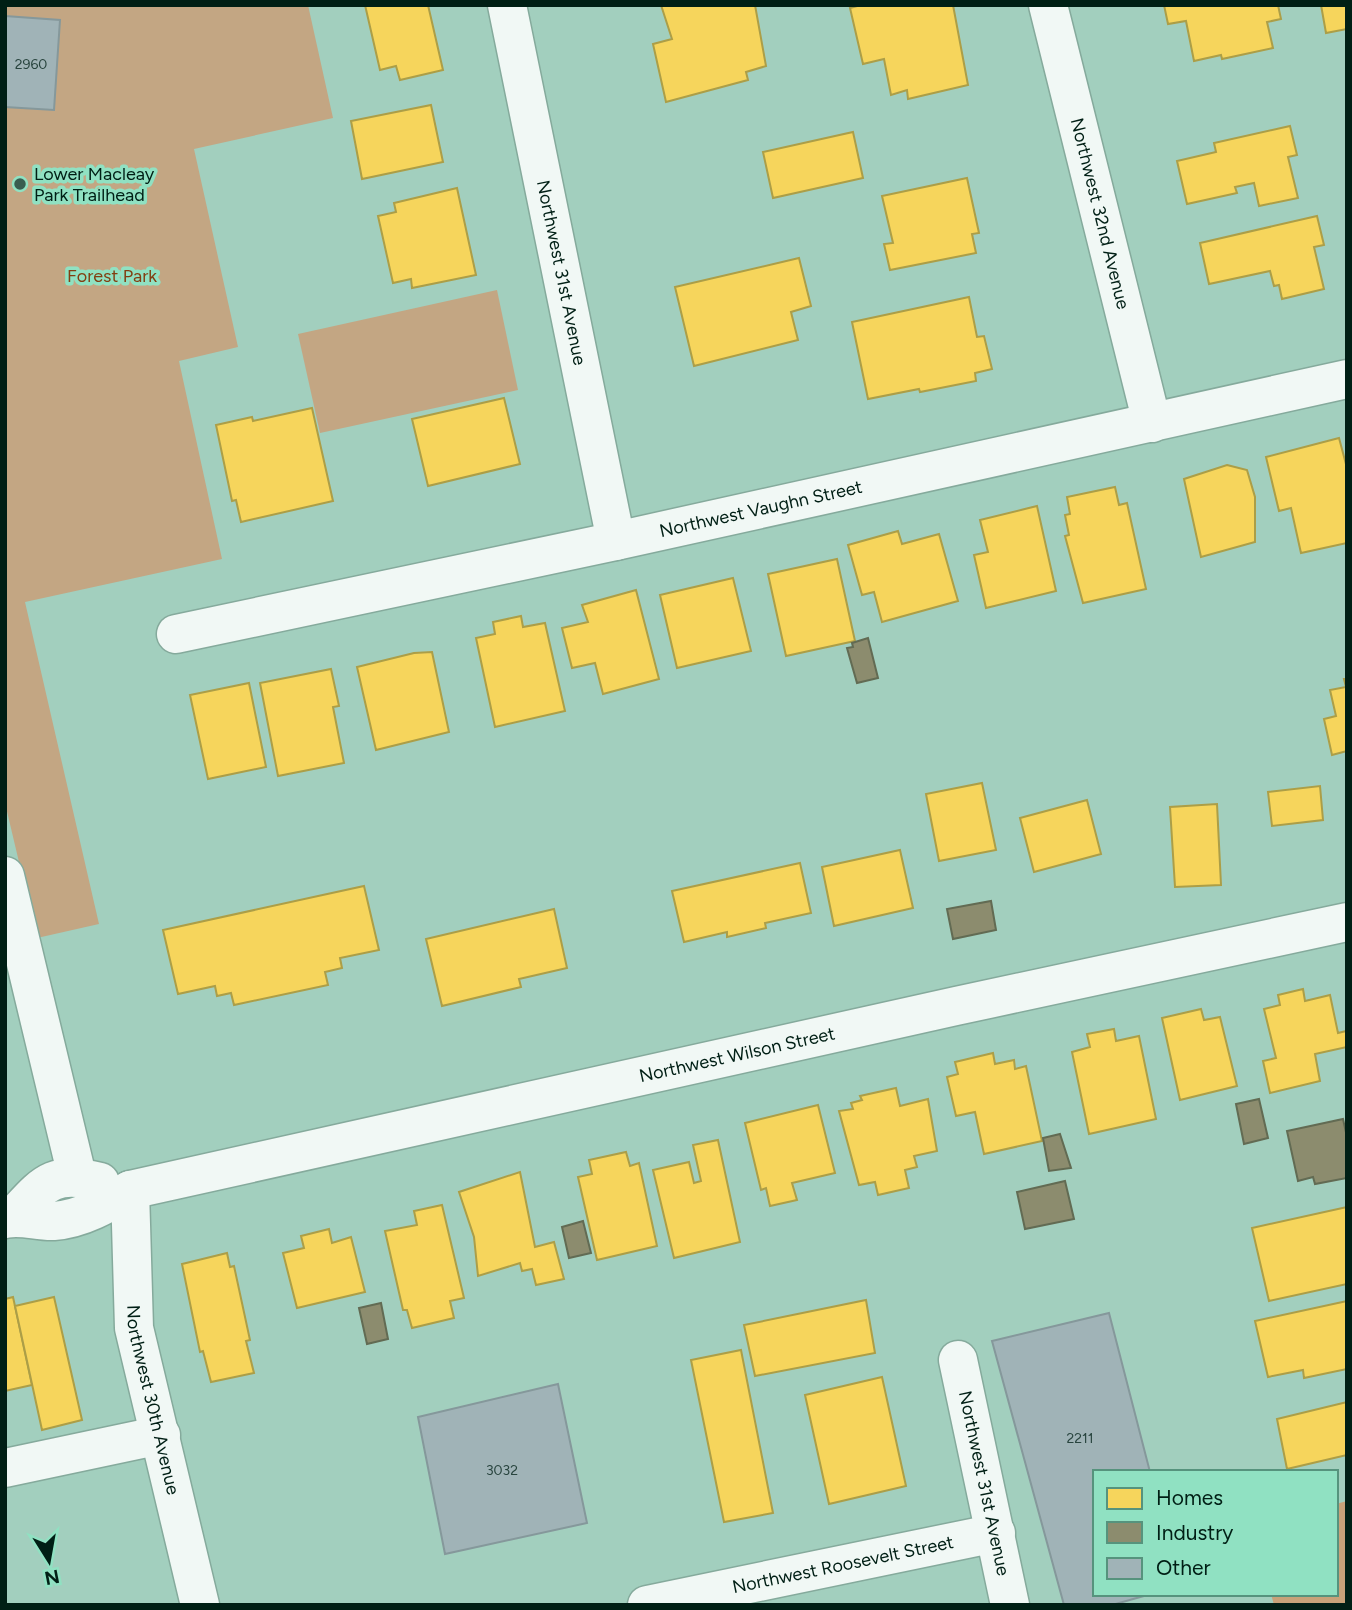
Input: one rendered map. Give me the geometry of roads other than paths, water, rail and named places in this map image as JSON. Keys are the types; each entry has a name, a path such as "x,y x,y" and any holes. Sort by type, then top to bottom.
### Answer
{"street":[{"name":"Northwest 31st Avenue","path":"507,5 616,541"},
{"name":"Northwest 32nd Avenue","path":"1048,5 1152,423"},
{"name":"Northwest Vaughn Street","path":"176,634 616,541 1347,379"},
{"path":"5,876 77,1177"},
{"name":"Northwest Wilson Street","path":"9,1218 55,1221 95,1211 130,1190 1347,922"},
{"name":"Northwest Wilson Street","path":"9,1218 46,1182 77,1177 130,1190"},
{"name":"Northwest 30th Avenue","path":"130,1190 134,1328 200,1605"},
{"name":"Northwest 31st Avenue","path":"958,1360 1010,1605"},
{"path":"5,1468 161,1435"},
{"name":"Northwest Roosevelt Street","path":"647,1605 996,1533"}],"place":[{"name":"Lower Macleay Park Trailhead","path":"20,184"}],"park label":[{"name":"Forest Park","path":"112,276"}]}
